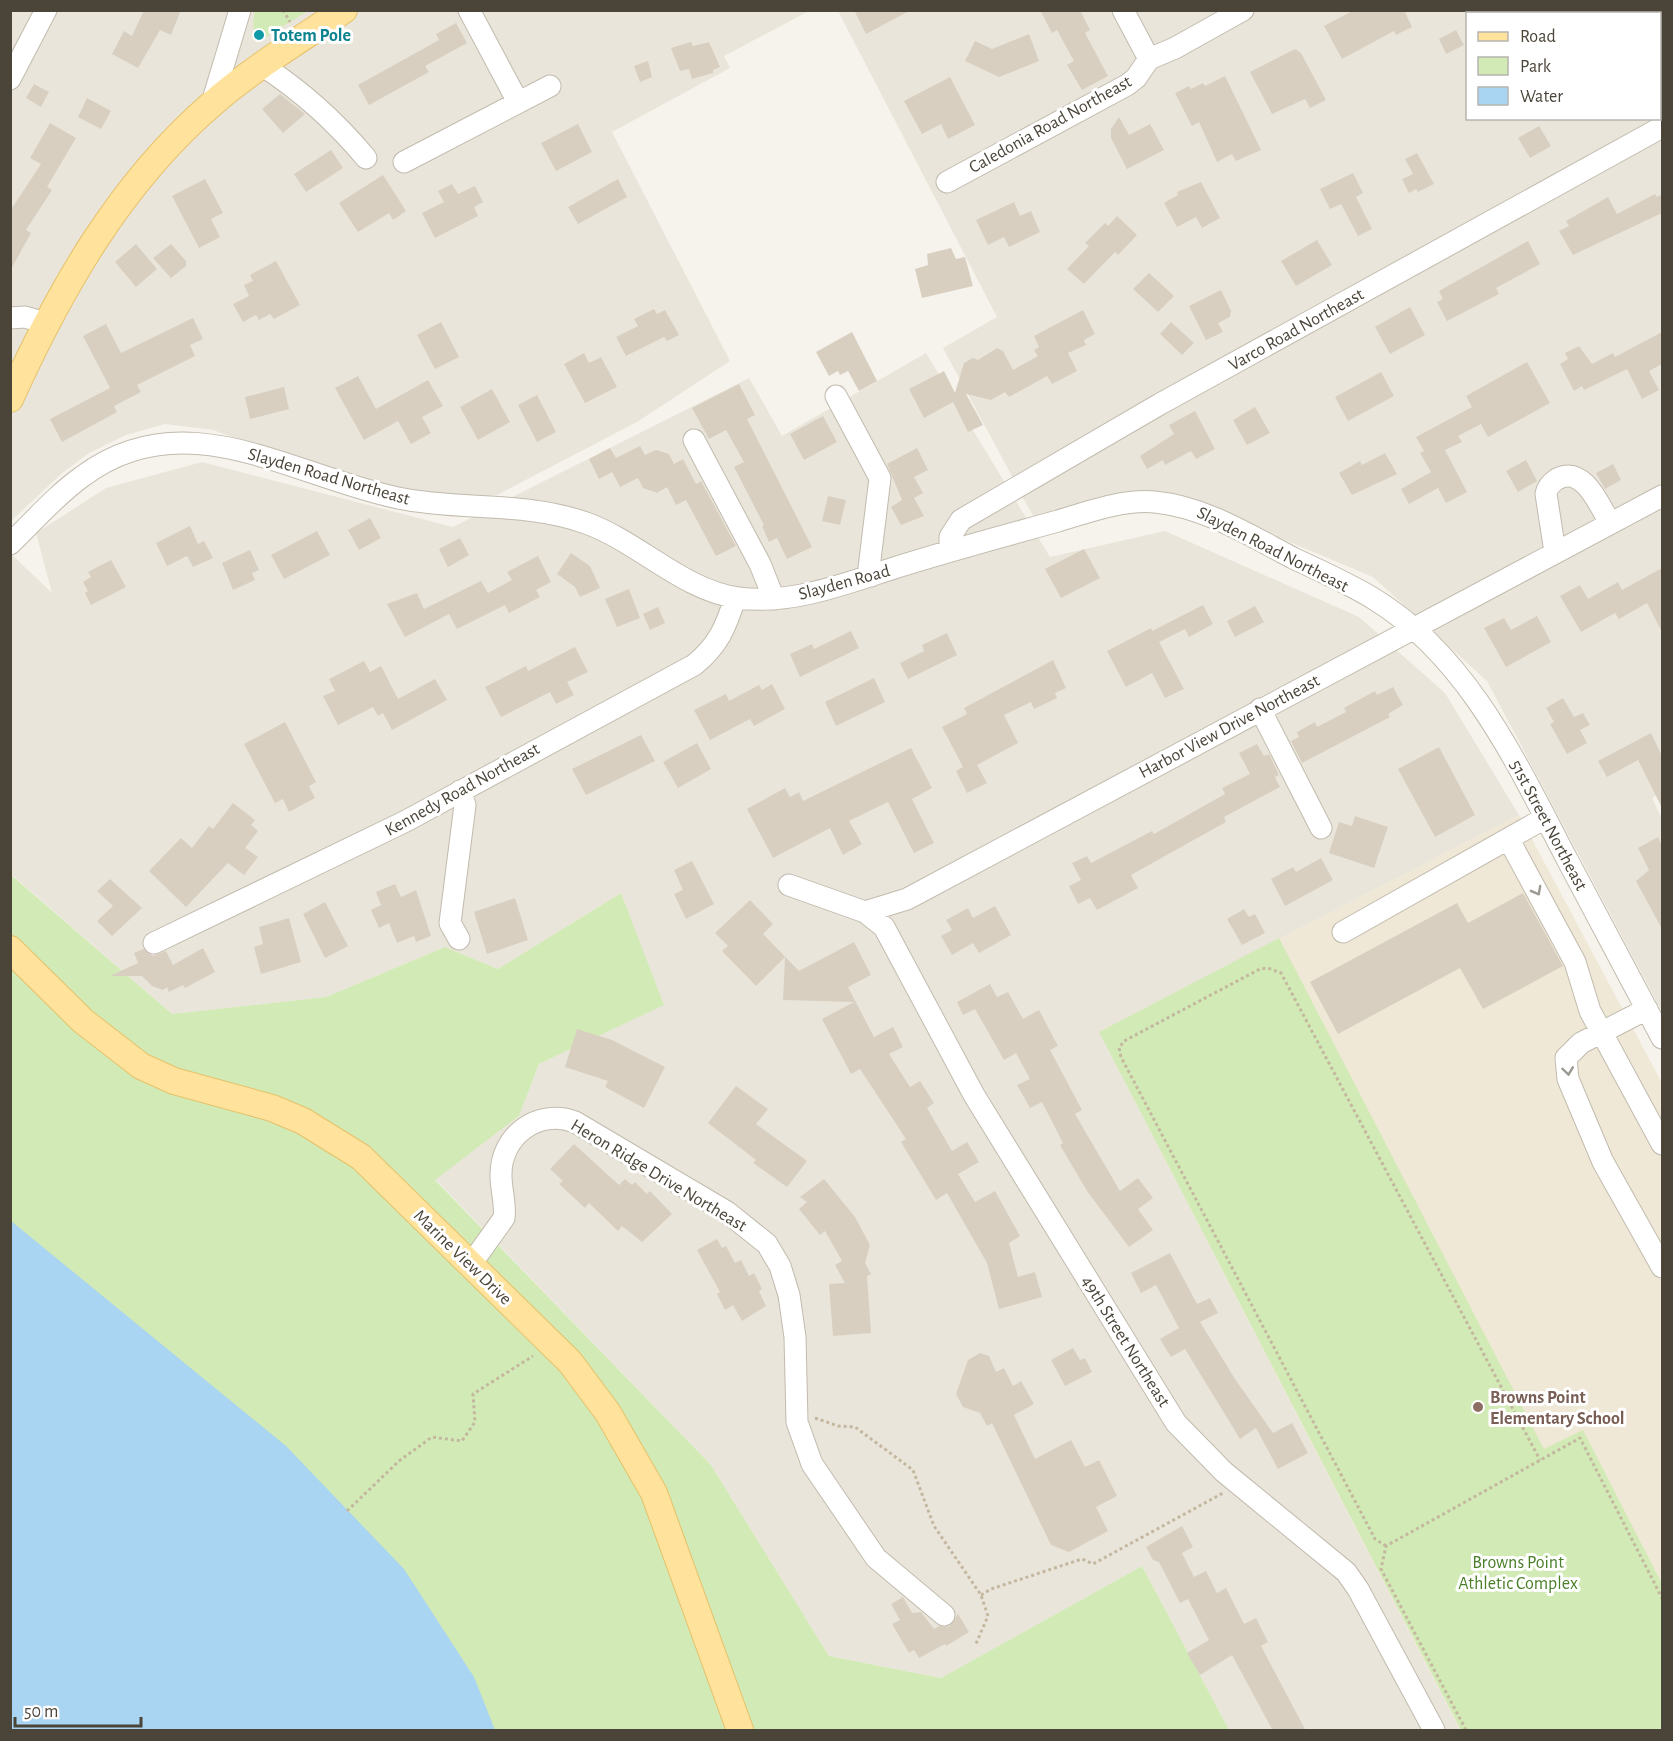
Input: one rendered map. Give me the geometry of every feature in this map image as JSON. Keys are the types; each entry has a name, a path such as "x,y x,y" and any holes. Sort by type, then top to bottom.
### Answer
{"main road":[{"path":"10,399 45,323 85,253 135,185 212,104 344,10"},
{"name":"Marine View Drive","path":"10,949 83,1021 141,1066 174,1081 272,1108 303,1121 361,1157 554,1345 608,1413 654,1493 740,1731"}],"street":[{"path":"10,80 46,10"},
{"path":"212,104 240,10"},
{"path":"469,10 518,102"},
{"path":"1123,10 1149,58 1175,48 1243,10"},
{"name":"Caledonia Road Northeast","path":"947,182 1127,85 1136,78 1149,58"},
{"path":"263,66 316,105 339,126 366,158"},
{"path":"404,162 550,86"},
{"name":"Varco Road Northeast","path":"950,551 950,537 961,520 971,514 1154,408 1662,127"},
{"path":"10,318 25,317 45,323"},
{"path":"836,396 880,478 869,568 872,576"},
{"path":"694,440 760,564 774,599"},
{"name":"Slayden Road Northeast","path":"10,544 58,496 99,465 146,446 193,442 236,449 394,497 428,503 532,510 568,517 612,534 698,586 735,598"},
{"path":"1555,552 1546,494 1554,481 1566,476 1574,477 1584,483 1610,523"},
{"name":"Harbor View Drive Northeast","path":"865,912 923,891 1662,496"},
{"name":"Slayden Road Northeast","path":"950,551 1108,507 1149,501 1191,507 1375,599 1412,628"},
{"name":"Slayden Road","path":"735,598 774,599 818,591 950,551"},
{"name":"Kennedy Road Northeast","path":"154,944 385,832 694,665 713,649 724,631 735,598"},
{"name":"51st Street Northeast","path":"1412,628 1457,674 1495,727 1662,1038"},
{"path":"1260,709 1322,828"},
{"path":"459,939 450,923 465,805 460,791"},
{"path":"1343,932 1545,818"},
{"path":"1509,840 1575,962 1590,1011 1662,1144"},
{"path":"789,885 865,912"},
{"name":"49th Street Northeast","path":"865,912 884,927 974,1095 1176,1423 1199,1450 1238,1485 1346,1572 1358,1588 1434,1731"},
{"path":"1647,1009 1581,1043 1566,1058 1568,1079 1603,1162 1662,1267"},
{"name":"Heron Ridge Drive Northeast","path":"471,1264 504,1218 501,1174 506,1150 520,1132 539,1119 549,1117 575,1122 726,1212 767,1244 780,1266 789,1295 795,1337 796,1411 800,1434 812,1464 876,1558 944,1615"}],"path":[{"path":"1386,1546 1375,1539 1121,1058 1119,1048 1124,1041 1260,969 1268,968 1281,973 1540,1460"},
{"path":"347,1511 399,1461 432,1437 462,1441 475,1422 473,1394 554,1345"},
{"path":"796,1411 838,1426 855,1427 904,1461 913,1470 934,1526 981,1595 988,1616 975,1646"},
{"path":"1466,1731 1381,1569 1386,1546 1580,1438 1662,1598"},
{"path":"981,1595 991,1589 1082,1559 1093,1564 1238,1485"}],"shaded area":[{"path":"11,11 809,11 724,56 730,68 612,132 730,361 637,422 497,495 432,497 337,475 213,430 165,424 126,435 89,453 61,474 11,521"},
{"path":"838,11 1662,11 1661,116 1661,12 1466,12 1466,120 1654,120 1299,314 1014,480 943,348 997,317"},
{"path":"1662,135 1662,792 1652,798 1662,819 1662,1012 1487,681 1373,577 1180,496 1149,492 1034,517 1020,493"},
{"path":"926,353 1050,557 1165,531 1359,617 1445,693 1519,815 1099,1032 1460,1730 1229,1730 1142,1566 941,1678 829,1656 711,1465 435,1179 519,1116 539,1064 663,1005 621,893 498,969 445,947 326,997 172,1014 11,874 10,553 52,593 36,533 106,488 202,462 453,527 749,378 782,436"},
{"name":"Browns Point Elementary School","path":"1519,815 1662,1083 1662,1730 1460,1730 1099,1032"}],"green space":[{"path":"255,10 308,11 264,38 259,38 253,22"},
{"path":"10,874 172,1014 326,997 445,947 498,969 621,893 664,1005 539,1064 519,1116 435,1180 711,1465 829,1656 941,1678 1142,1566 1229,1730 406,1730 11,1322"},
{"name":"Browns Point Athletic Complex","path":"1279,938 1544,1449 1583,1430 1662,1584 1662,1730 1461,1730 1099,1032"}],"water":[{"path":"11,1221 286,1446 404,1569 474,1677 495,1730 11,1730"}],"building":[{"path":"144,10 181,10 171,35 160,30 138,68 112,54 124,31 132,36"},
{"path":"854,10 911,10 866,34"},
{"path":"1040,10 1080,10 1090,30 1085,33 1108,76 1082,90 1067,65 1074,61 1057,30 1052,33"},
{"path":"1354,10 1404,10 1412,27 1396,35 1394,31 1342,59 1324,26"},
{"path":"456,23 467,43 425,66 429,72 369,105 358,85 439,40 436,34"},
{"path":"1456,30 1464,45 1446,54 1439,39"},
{"path":"1029,34 1039,61 999,77 965,61 975,41 992,49"},
{"path":"691,42 693,46 709,42 720,67 713,70 713,73 692,79 689,69 680,71 671,48"},
{"path":"1295,49 1301,53 1326,100 1310,108 1305,99 1272,114 1250,72"},
{"path":"648,61 652,77 640,82 634,66"},
{"path":"1225,76 1261,150 1236,161 1232,154 1217,162 1199,122 1192,126 1175,93 1189,86 1191,89 1203,83 1205,86"},
{"path":"950,77 975,125 948,139 941,124 922,134 904,101"},
{"path":"34,84 49,92 41,107 26,98"},
{"path":"280,94 305,114 283,133 262,109"},
{"path":"87,98 111,111 101,129 78,117"},
{"path":"1119,117 1129,135 1150,124 1164,150 1127,169 1111,138 1111,129"},
{"path":"50,123 76,138 47,187 52,190 26,230 31,233 10,271 10,211 41,164 30,158"},
{"path":"578,124 592,152 556,171 541,143"},
{"path":"1539,126 1551,146 1530,158 1518,138"},
{"path":"331,150 343,168 306,192 294,174"},
{"path":"1417,153 1434,184 1418,192 1416,189 1409,193 1402,179 1413,174 1405,159"},
{"path":"1353,173 1363,193 1356,197 1372,229 1358,236 1341,204 1330,209 1320,189"},
{"path":"383,175 406,211 393,220 389,213 358,232 339,203"},
{"path":"205,179 223,213 211,219 220,237 199,248 172,196"},
{"path":"618,179 627,197 578,224 568,207"},
{"path":"1201,182 1220,218 1202,228 1196,217 1177,227 1164,203 1178,195 1177,192"},
{"path":"452,184 458,194 475,186 483,202 474,207 478,216 435,238 422,213 444,202 438,191"},
{"path":"1655,194 1657,197 1662,194 1662,213 1573,255 1559,231 1569,226 1566,221 1608,197 1617,214"},
{"path":"1014,202 1020,216 1031,211 1040,232 1009,247 1004,237 988,245 976,220"},
{"path":"1117,216 1137,235 1118,255 1115,252 1084,284 1067,269 1089,246 1085,243 1105,223 1108,226"},
{"path":"1317,240 1332,265 1296,286 1281,261"},
{"path":"1528,241 1540,264 1496,288 1499,294 1447,321 1437,302 1443,299 1439,291"},
{"path":"136,244 157,269 136,287 115,262"},
{"path":"171,244 186,261 186,266 171,278 153,258"},
{"path":"951,248 956,259 965,257 973,286 922,298 915,269 928,265 927,254"},
{"path":"276,261 300,305 274,319 270,314 259,320 256,315 243,322 233,304 249,296 244,285 253,281 250,275"},
{"path":"1149,273 1174,296 1158,312 1133,289"},
{"path":"1221,290 1231,311 1230,317 1218,323 1223,332 1206,340 1189,306"},
{"path":"1410,307 1425,335 1390,354 1375,327"},
{"path":"654,309 657,314 665,310 679,335 667,341 664,337 626,356 616,337 638,326 634,319"},
{"path":"1083,310 1095,334 1084,340 1086,345 1068,353 1077,371 1052,384 1047,376 1009,397 1005,392 991,400 966,394 983,425 968,432 953,402 924,418 909,389 944,371 955,393 964,363 973,358 978,360 997,348 1003,351 1013,370 1038,356 1034,350 1039,347 1034,336"},
{"path":"193,318 203,339 190,345 195,356 137,385 141,392 114,406 117,412 62,442 50,419 110,388 83,336 106,324 121,353"},
{"path":"441,322 459,357 435,369 417,335"},
{"path":"1171,322 1194,343 1182,355 1160,334"},
{"path":"852,332 877,381 859,391 848,371 840,375 838,371 829,376 816,352"},
{"path":"1662,332 1662,364 1649,371 1659,390 1642,399 1627,369 1584,390 1582,386 1574,391 1560,364 1568,359 1565,353 1579,346 1592,364 1613,353 1615,357"},
{"path":"584,353 589,363 601,357 617,387 585,403 564,364"},
{"path":"1527,362 1550,403 1488,437 1481,424 1458,436 1462,442 1445,450 1467,492 1446,503 1438,488 1409,504 1401,489 1431,472 1420,453 1424,451 1416,437 1472,407 1466,396"},
{"path":"1381,372 1394,396 1348,421 1335,397"},
{"path":"358,376 376,409 428,380 443,406 422,417 431,433 411,444 398,421 364,440 335,388"},
{"path":"739,384 755,415 747,419 812,547 787,559 777,538 769,542 762,526 764,525 734,467 744,462 726,430 709,439 692,408"},
{"path":"284,387 289,409 250,419 245,397"},
{"path":"492,389 510,422 478,440 460,407"},
{"path":"537,395 556,432 537,442 518,405"},
{"path":"1255,407 1270,433 1247,445 1233,420"},
{"path":"1195,411 1215,449 1196,459 1191,451 1165,465 1163,460 1147,469 1140,456 1174,434 1169,425"},
{"path":"823,416 837,442 804,460 790,434"},
{"path":"640,446 645,455 656,450 669,454 674,464 683,459 696,484 701,481 736,546 716,556 686,500 676,505 667,487 657,493 643,488 638,478 620,487 612,472 599,479 589,459 610,448 616,458"},
{"path":"917,448 928,470 914,477 923,493 914,498 924,516 901,525 891,507 902,500 887,464"},
{"path":"1385,453 1397,474 1352,495 1339,473 1360,461 1362,465"},
{"path":"1526,460 1537,481 1518,492 1506,471"},
{"path":"1613,464 1621,480 1605,489 1596,473"},
{"path":"828,496 846,500 840,525 822,521"},
{"path":"370,518 381,538 359,550 348,530"},
{"path":"190,526 198,544 204,541 213,558 193,567 187,556 167,566 156,543"},
{"path":"317,531 330,555 284,579 271,555"},
{"path":"460,538 469,555 448,567 439,549"},
{"path":"1084,549 1100,578 1061,598 1045,569"},
{"path":"250,550 259,570 252,573 255,580 233,590 222,563"},
{"path":"571,553 590,566 600,588 580,597 575,587 557,574"},
{"path":"538,556 551,582 536,590 540,597 509,613 505,605 457,629 449,614 405,637 387,604 417,593 424,609 481,581 488,593 512,580 507,572"},
{"path":"111,560 126,587 91,605 83,582 91,577 88,572"},
{"path":"1662,568 1662,632 1647,603 1619,619 1615,613 1581,632 1560,596 1580,585 1588,599 1618,582 1622,590"},
{"path":"629,589 640,618 617,627 605,599"},
{"path":"1203,605 1213,624 1189,637 1185,629 1159,642 1184,689 1165,698 1152,673 1126,687 1107,651"},
{"path":"1255,606 1264,622 1235,637 1227,621"},
{"path":"658,607 665,623 650,630 643,614"},
{"path":"1537,616 1551,642 1506,667 1484,628 1504,618 1511,630"},
{"path":"851,631 859,648 800,677 790,654 812,644 814,649"},
{"path":"947,633 957,655 908,679 900,663 924,651 922,645"},
{"path":"575,647 588,672 567,682 574,695 556,704 550,692 501,717 485,687 526,666 528,671"},
{"path":"1053,660 1066,688 1055,693 1057,698 1034,709 1031,702 1004,715 1018,743 977,765 987,783 967,793 956,771 963,767 942,727 967,714 964,708"},
{"path":"364,661 370,672 381,666 398,699 435,679 447,700 392,730 383,713 378,716 373,707 338,725 323,696 335,691 329,679"},
{"path":"874,678 885,702 836,726 825,702"},
{"path":"772,684 785,709 754,726 750,719 710,740 694,710 726,694 729,701 759,685 762,690"},
{"path":"1393,687 1403,705 1388,714 1390,717 1302,763 1291,741 1299,737 1297,732 1315,722 1317,727 1346,712 1344,708 1375,691 1377,695"},
{"path":"1563,698 1574,717 1583,713 1590,725 1580,730 1587,743 1567,754 1550,724 1554,722 1546,708"},
{"path":"285,722 316,782 309,786 315,798 289,812 283,799 275,803 244,744"},
{"path":"1651,733 1662,756 1662,808 1638,760 1607,777 1598,761"},
{"path":"641,735 655,761 586,795 572,769"},
{"path":"697,743 711,769 678,788 663,762"},
{"path":"1257,744 1264,756 1269,754 1279,775 1275,777 1280,787 1224,817 1226,822 1131,875 1138,888 1097,910 1090,898 1078,904 1069,886 1081,880 1072,863 1087,856 1091,863 1152,831 1154,834 1225,794 1222,788 1250,774 1239,753"},
{"path":"1439,747 1475,815 1435,837 1398,769"},
{"path":"911,748 932,788 912,799 934,843 914,853 888,802 849,821 862,844 843,855 830,828 773,858 747,809 785,788 790,797 799,792 803,801"},
{"path":"233,803 255,820 251,825 258,831 245,848 258,857 244,875 228,863 186,907 149,871 181,838 192,848 209,826 213,829"},
{"path":"1355,816 1388,827 1374,868 1329,853 1339,822 1352,826"},
{"path":"1658,837 1662,846 1662,929 1636,881 1649,870 1638,848"},
{"path":"1321,858 1333,880 1285,906 1271,879 1293,867 1296,872"},
{"path":"692,861 714,904 686,919 674,894 683,890 674,870"},
{"path":"110,879 142,908 112,936 97,921 113,906 97,891"},
{"path":"395,884 401,897 416,890 431,936 416,942 414,936 397,943 389,923 379,928 371,910 381,905 376,892"},
{"path":"1523,893 1563,966 1483,1009 1460,968 1338,1034 1310,982 1457,903 1468,923"},
{"path":"515,898 528,940 487,954 474,912"},
{"path":"750,900 773,924 763,934 799,971 854,942 871,975 848,987 874,1037 893,1027 903,1047 889,1054 910,1087 920,1081 934,1103 927,1108 952,1151 967,1142 979,1162 958,1174 975,1202 995,1191 1020,1236 1009,1243 1018,1277 1035,1272 1042,1297 999,1309 987,1263 947,1193 936,1200 901,1142 906,1139 860,1069 851,1074 822,1019 854,1002 783,1000 785,957 756,986 722,951 728,946 715,933"},
{"path":"325,902 348,946 325,958 303,914"},
{"path":"995,906 1011,935 979,953 973,943 952,955 941,936 952,930 946,920 968,908 973,918"},
{"path":"1244,909 1249,917 1255,914 1265,933 1242,945 1227,919"},
{"path":"289,918 301,962 261,974 254,947 263,944 259,927"},
{"path":"203,948 215,972 185,988 183,985 169,992 167,987 163,990 152,986 142,976 110,976 138,963 134,953 143,949 153,956 166,951 173,965"},
{"path":"990,984 997,997 1008,992 1023,1019 1039,1010 1058,1046 1050,1050 1082,1110 1075,1114 1120,1191 1138,1178 1153,1198 1138,1209 1153,1230 1129,1247 1087,1191 1060,1145 1063,1143 1042,1102 1030,1108 1017,1085 1030,1079 1016,1053 1004,1060 975,1009 963,1015 957,1002"},
{"path":"577,1029 612,1040 665,1067 644,1108 605,1087 608,1081 565,1067"},
{"path":"736,1086 768,1109 756,1124 807,1161 787,1187 753,1163 756,1160 708,1123"},
{"path":"574,1144 619,1185 625,1179 632,1185 635,1182 647,1194 650,1191 672,1214 642,1242 622,1226 618,1231 589,1203 585,1208 559,1184 563,1181 550,1169"},
{"path":"824,1179 855,1217 870,1245 865,1263 871,1274 867,1276 871,1333 833,1336 829,1284 845,1283 835,1265 842,1261 825,1231 820,1235 799,1209 807,1202 800,1197"},
{"path":"717,1239 722,1248 726,1246 735,1263 741,1260 749,1276 754,1273 762,1289 759,1291 766,1306 742,1321 733,1305 725,1310 717,1294 720,1292 697,1250"},
{"path":"1170,1253 1197,1304 1210,1298 1218,1313 1200,1322 1235,1379 1273,1433 1292,1423 1308,1453 1278,1469 1256,1428 1240,1439 1185,1349 1171,1357 1160,1339 1179,1328 1156,1285 1141,1293 1131,1273"},
{"path":"1073,1348 1080,1360 1085,1358 1092,1372 1065,1386 1051,1360"},
{"path":"980,1353 989,1356 996,1372 1004,1368 1013,1386 1021,1381 1034,1404 1014,1415 1035,1459 1071,1440 1085,1467 1099,1460 1117,1496 1096,1507 1108,1531 1069,1552 1051,1545 992,1423 987,1426 980,1413 963,1407 956,1394 968,1360"},
{"path":"1182,1526 1193,1547 1182,1553 1194,1577 1206,1571 1217,1593 1226,1588 1244,1624 1256,1618 1268,1642 1261,1646 1306,1731 1273,1731 1232,1655 1200,1675 1187,1653 1209,1640 1188,1599 1180,1603 1159,1562 1153,1560 1146,1547"},
{"path":"903,1597 912,1613 921,1612 934,1629 939,1626 949,1627 958,1614 969,1632 946,1646 945,1644 919,1658 914,1650 909,1653 892,1624 900,1620 891,1604"}],"place":[{"name":"Totem Pole","path":"259,35"},
{"name":"Browns Point Elementary School","path":"1478,1407"}]}
